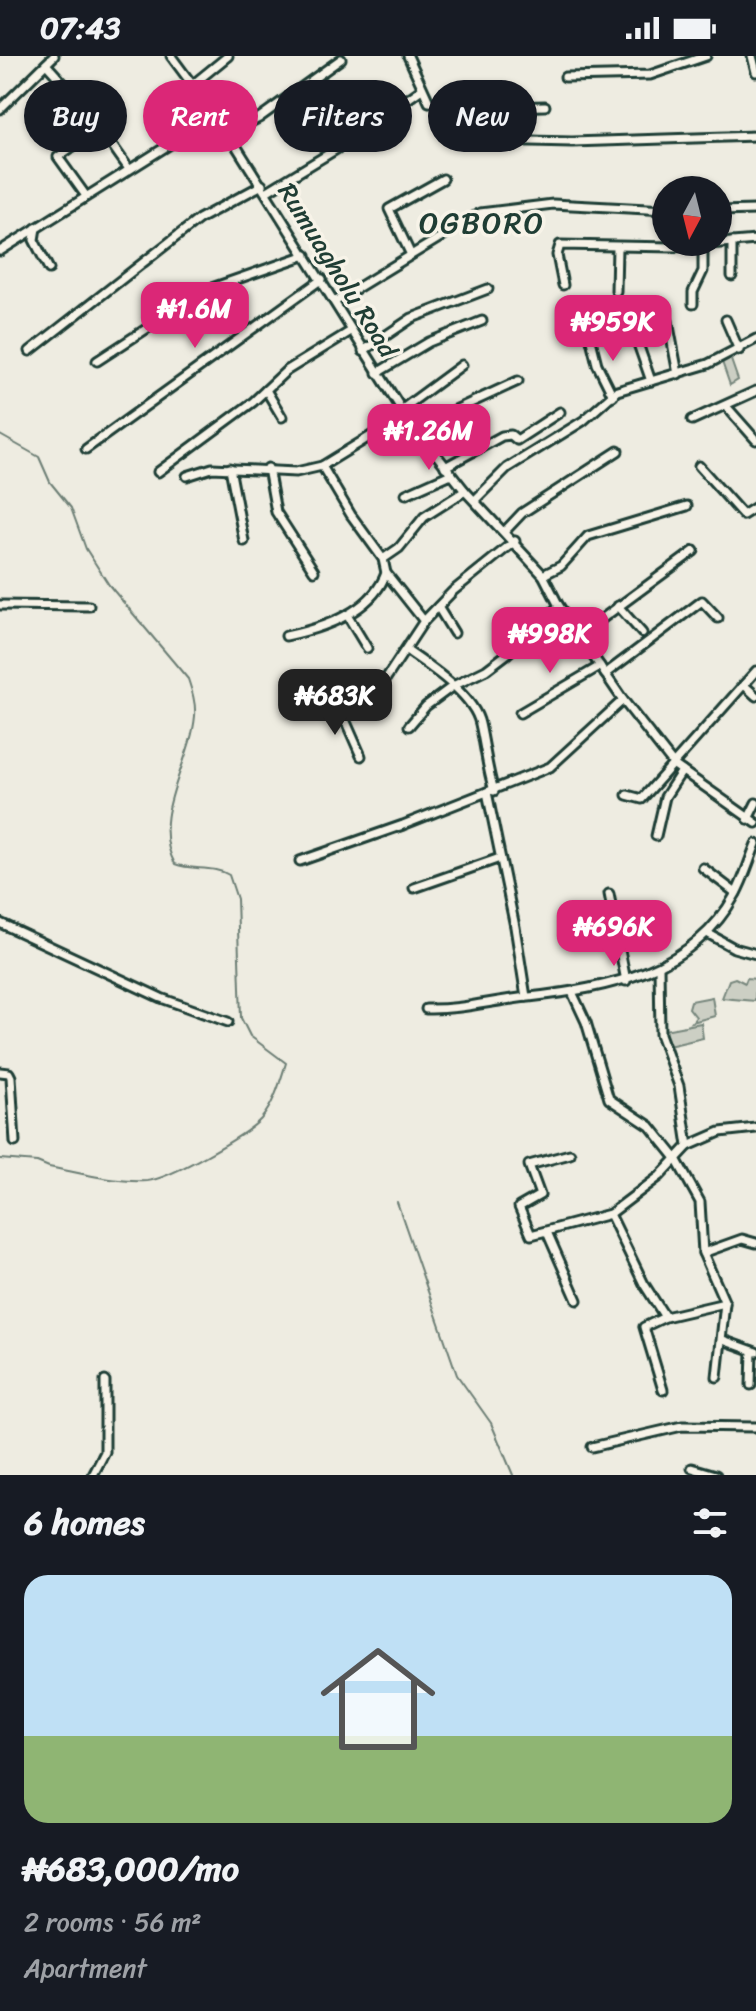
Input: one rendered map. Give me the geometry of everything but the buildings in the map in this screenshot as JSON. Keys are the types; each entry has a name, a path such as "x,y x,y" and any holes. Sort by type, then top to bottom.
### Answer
{"street":[{"path":"0,109 54,56"},
{"name":"Rumuagholu Road","path":"171,56 187,80"},
{"path":"198,80 228,56"},
{"path":"408,56 422,89 433,104 477,108 545,106"},
{"path":"565,77 650,75 706,56"},
{"path":"752,56 756,72"},
{"path":"258,118 341,59"},
{"path":"46,64 60,80"},
{"path":"30,351 199,219 331,153 422,89"},
{"path":"86,196 58,157 93,132 105,135 129,169"},
{"path":"537,141 756,136"},
{"path":"0,251 157,152"},
{"name":"Rumuagholu Road","path":"240,152 403,412 465,491 476,499 543,575 559,606 623,700 674,765 752,821"},
{"path":"410,253 389,209 443,179"},
{"path":"336,301 480,213 553,204 652,209"},
{"path":"732,211 756,210"},
{"path":"40,223 32,236 49,269"},
{"path":"732,242 756,240"},
{"path":"563,285 557,255 560,245 652,246"},
{"path":"616,291 617,247"},
{"path":"97,361 206,290 306,255"},
{"path":"693,304 693,292 703,271 703,256"},
{"path":"732,256 732,276"},
{"path":"86,449 322,279"},
{"path":"363,351 412,318 488,289"},
{"path":"726,320 739,350"},
{"path":"377,373 429,342 482,321"},
{"path":"668,321 678,374"},
{"path":"158,472 266,390 286,371 351,331"},
{"path":"476,499 507,468 583,421 628,386 678,374 739,350 756,339"},
{"path":"591,340 597,364 613,396"},
{"path":"637,341 651,381"},
{"path":"187,476 212,468 268,468 296,472 322,466 403,412 462,365"},
{"path":"423,437 440,417 518,381"},
{"path":"266,390 282,417"},
{"path":"692,420 756,391"},
{"path":"726,406 756,440"},
{"path":"406,494 502,436 511,435 517,440 560,412"},
{"path":"505,531 522,513 618,451"},
{"path":"322,466 351,515 383,559 386,573 424,621"},
{"path":"699,466 743,515 756,507"},
{"path":"230,468 244,541"},
{"path":"268,468 276,512 314,571"},
{"path":"383,559 399,548 424,517 465,491"},
{"path":"543,575 561,566 588,536 687,506"},
{"path":"361,756 334,708 385,680 424,621 515,541"},
{"path":"580,635 694,551"},
{"path":"286,636 347,615 371,597 386,573"},
{"path":"605,674 702,601 718,618"},
{"path":"0,605 89,606"},
{"path":"409,726 426,706 453,686 507,654 559,606"},
{"path":"618,606 642,633"},
{"path":"438,607 454,633"},
{"path":"347,615 367,648"},
{"path":"406,650 453,686 480,722 500,858 526,997"},
{"path":"520,713 600,666"},
{"path":"627,795 642,799 756,671"},
{"path":"744,685 756,696"},
{"path":"300,861 550,767 623,700"},
{"path":"656,836 665,797 682,771"},
{"path":"752,821 756,803"},
{"path":"426,1009 469,1008 572,992 626,981 659,967 707,933 736,893 756,844"},
{"path":"414,888 500,858"},
{"path":"703,868 736,893"},
{"path":"609,894 626,981"},
{"path":"0,923 161,998 228,1022"},
{"path":"707,933 734,948 756,954"},
{"path":"659,967 660,1034 679,1086 688,1146"},
{"path":"572,992 586,1022 609,1099 650,1126 675,1157 700,1202 703,1253 725,1303 717,1377"},
{"path":"0,1072 9,1073 11,1077 15,1142"},
{"path":"570,1154 529,1165 540,1195 519,1207 531,1235 610,1214 660,1176 688,1146 720,1132 756,1128"},
{"path":"610,1214 644,1284 665,1317"},
{"path":"703,1253 742,1239 753,1241 756,1230"},
{"path":"547,1232 577,1300"},
{"path":"663,1390 643,1329 665,1317 725,1303"},
{"path":"723,1340 754,1351 751,1385"},
{"path":"93,1475 105,1452 105,1381"},
{"path":"592,1447 682,1426 756,1427"},
{"path":"692,1468 716,1475"}],"shaded area":[{"path":"730,357 738,380 730,385 721,359"},
{"path":"735,978 745,983 747,978 756,979 755,1001 722,998 729,980"},
{"path":"712,997 715,1016 692,1022 696,1017 689,1008 691,1001"},
{"path":"701,1023 703,1038 668,1046 664,1030"}],"waterway":[{"path":"0,435 39,457 50,482 71,508 86,549 109,585 188,679 195,716 169,809 168,846 175,864 229,875 237,899 241,1018 250,1036 286,1063 273,1100 261,1119 206,1156 158,1178 147,1181 110,1179 37,1162 0,1159"},
{"path":"397,1202 457,1375 491,1423 513,1475"}],"district":[{"name":"OGBORO","path":"482,223"}]}
